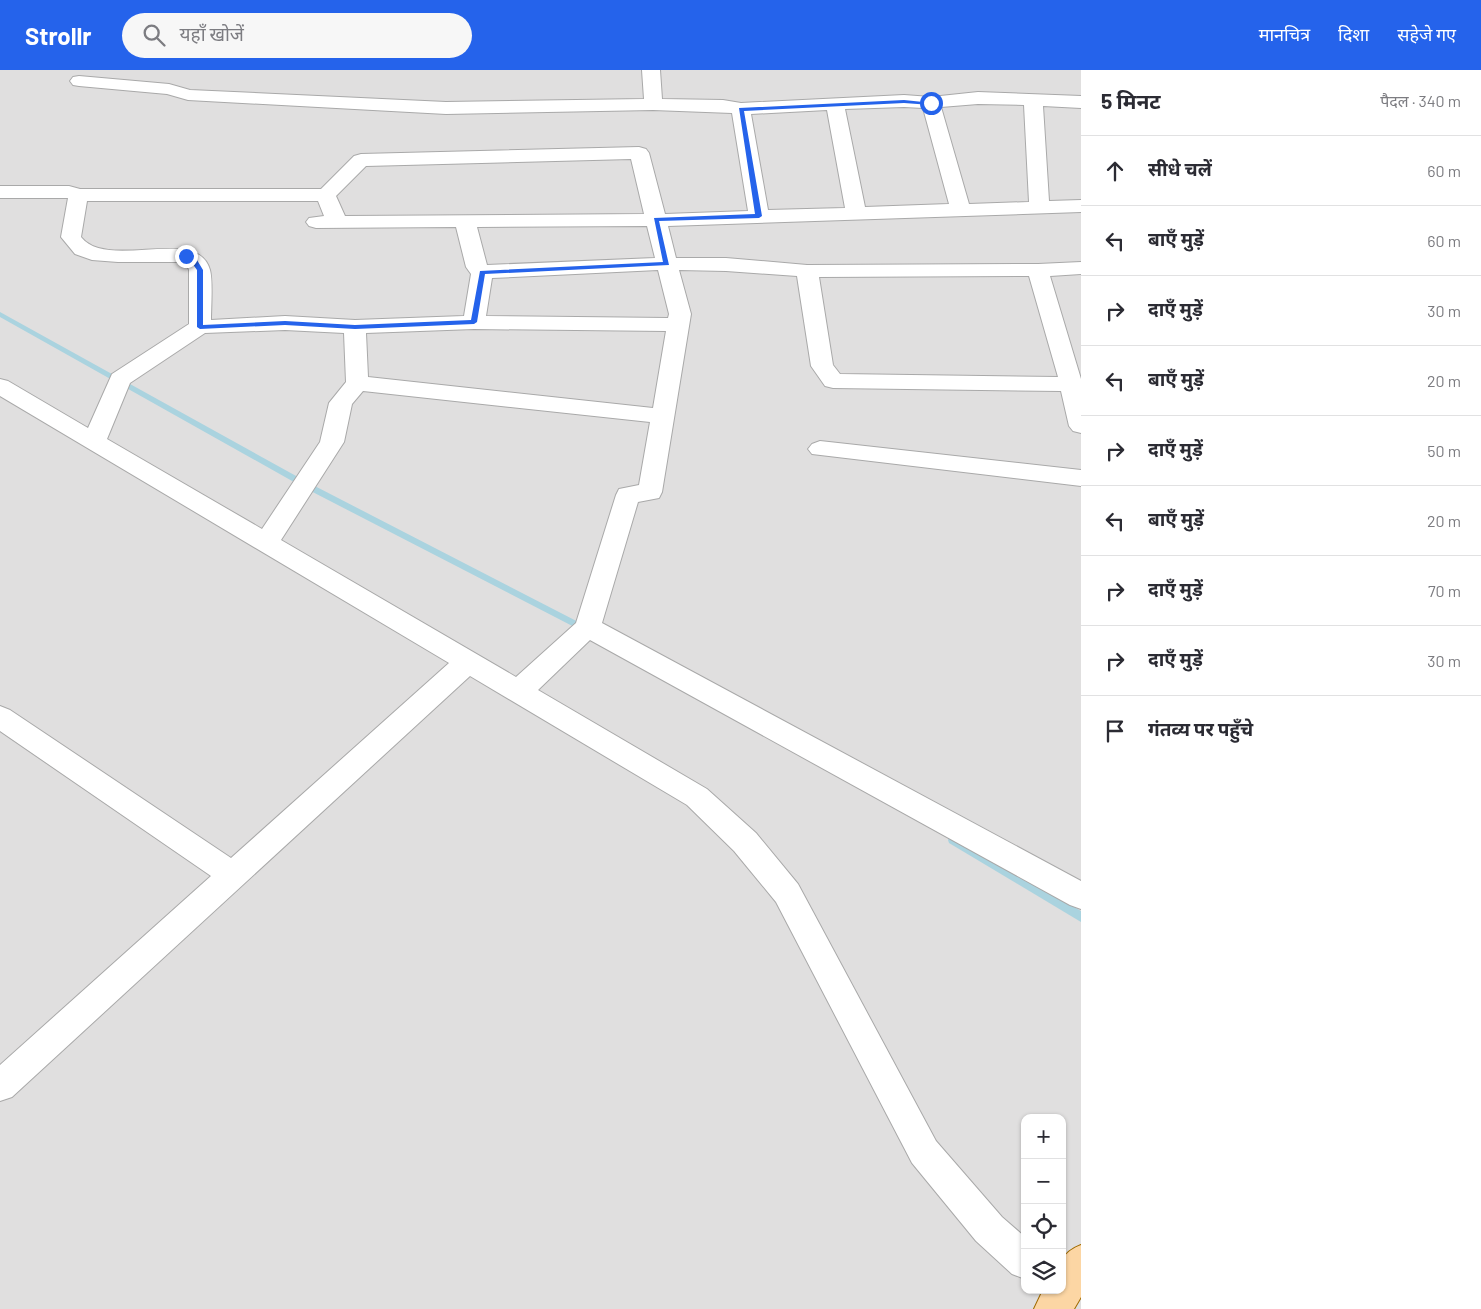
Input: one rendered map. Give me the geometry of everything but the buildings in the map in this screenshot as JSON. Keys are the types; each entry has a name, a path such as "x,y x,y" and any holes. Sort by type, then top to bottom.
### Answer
{"main road":[{"path":"1063,1300 1081,1263"}],"street":[{"path":"651,70 653,104"},
{"path":"79,82 169,89 188,95 446,108 653,104 723,106 741,109 835,106 904,101 931,103 978,98 1081,102"},
{"path":"1033,101 1039,206"},
{"path":"931,103 960,209"},
{"path":"835,106 856,212"},
{"path":"741,109 759,216"},
{"path":"0,192 69,192 78,195 326,195 361,160 639,153 680,314 650,492 628,495 588,627 518,692"},
{"path":"78,195 71,237 77,246 85,252 113,255 186,256 195,262 200,270 200,327"},
{"path":"326,195 337,222"},
{"path":"316,222 656,220 1081,206"},
{"path":"465,221 476,267 482,272 667,263 783,268 808,271 1038,270 1081,268"},
{"path":"1038,270 1071,384 1081,426"},
{"path":"808,271 822,366 833,381 1071,384"},
{"path":"474,322 482,272"},
{"path":"94,441 120,379 200,327 285,323 355,327 474,322 678,326"},
{"path":"267,542 332,442 341,402 357,383 355,327"},
{"path":"357,383 662,416"},
{"path":"0,386 697,797 745,842 787,893 924,1152 989,1229 1021,1257"},
{"path":"820,450 1081,478"},
{"path":"588,627 1081,896"},
{"path":"0,1086 468,662"},
{"path":"0,717 232,875"}],"shaded area":[{"path":"0,70 1081,70 1081,1309 0,1309"}],"waterway":[{"path":"0,314 304,484 587,630"},
{"path":"953,840 1081,917"}],"route":[{"path":"186,256 195,262 200,270 200,327 285,323 355,327 474,322 482,272 667,263 656,220 759,216 741,109 835,106 904,101 931,103"}]}
